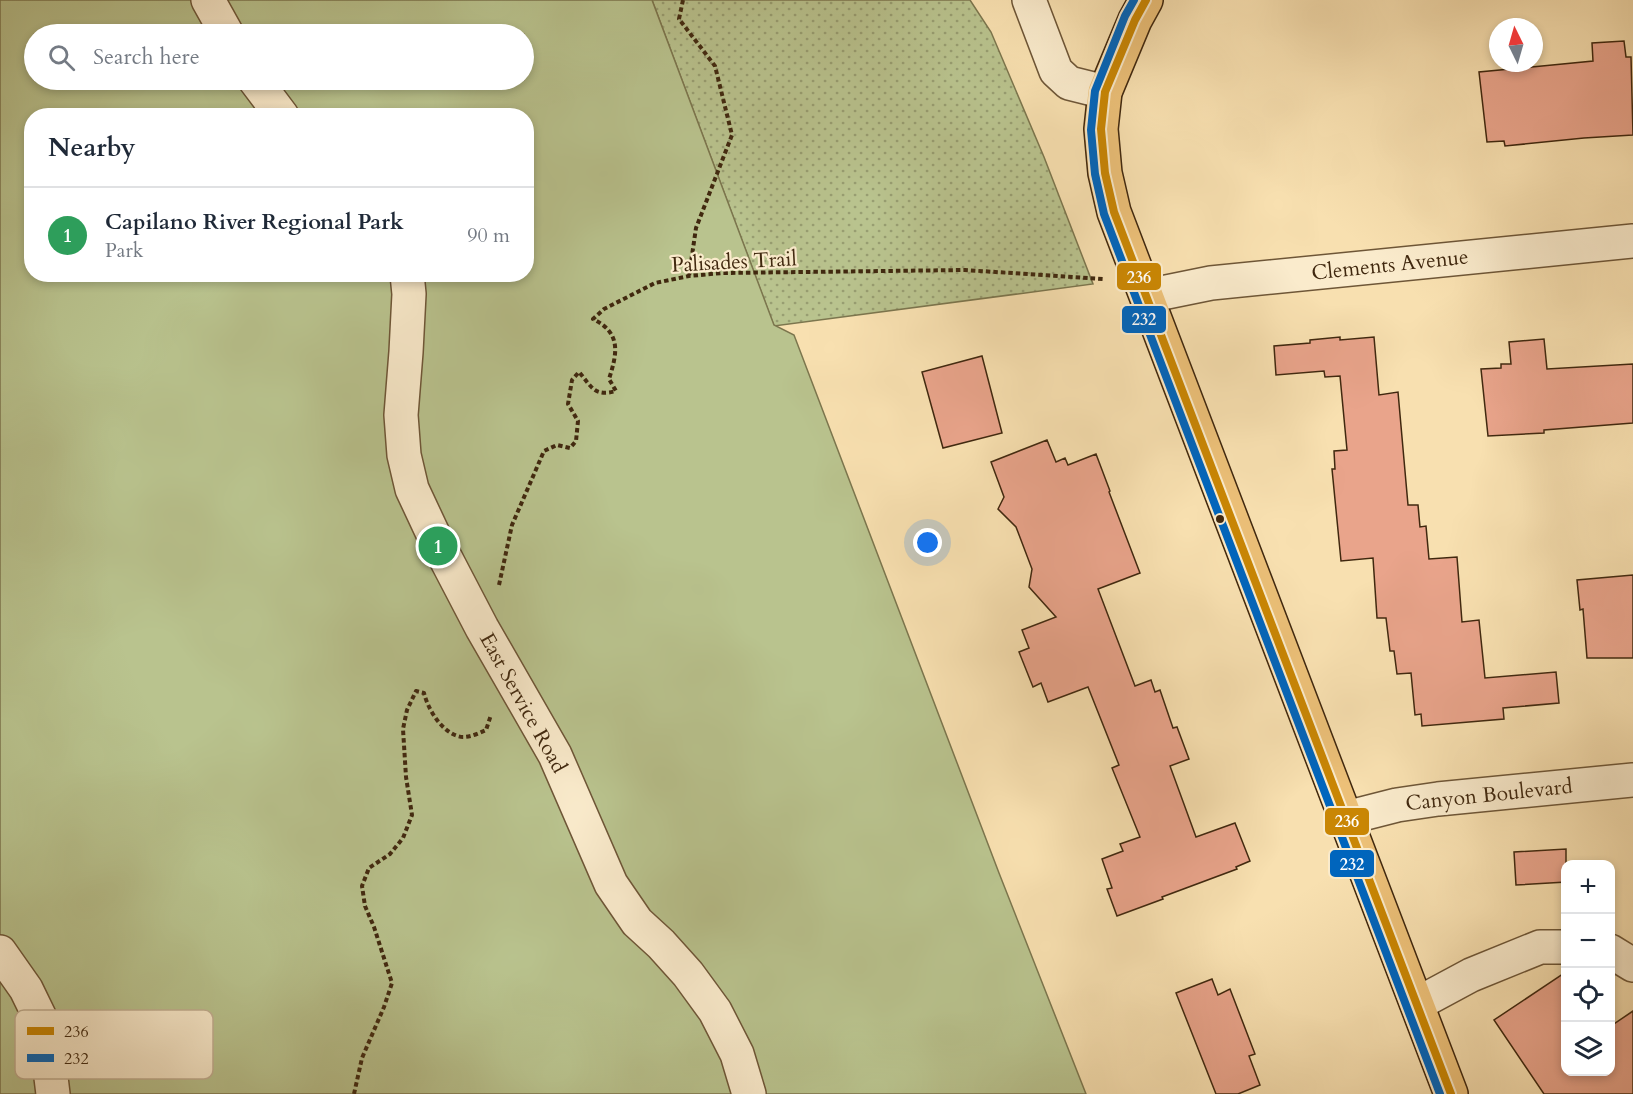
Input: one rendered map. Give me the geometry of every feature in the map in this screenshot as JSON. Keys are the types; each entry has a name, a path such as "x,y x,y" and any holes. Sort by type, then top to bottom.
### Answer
{"main road":[{"path":"1146,0 1135,20 1105,92 1101,129 1105,173 1114,212 1451,1094"}],"street":[{"path":"208,0 221,24"},
{"path":"1029,0 1056,71 1069,83 1105,92"},
{"path":"262,90 276,108"},
{"name":"Clements Avenue","path":"1147,296 1211,283 1633,241"},
{"name":"East Service Road","path":"408,282 409,294 401,415 404,455 412,489 482,628 555,755 611,884 637,922 688,974 715,1011 737,1054 749,1094"},
{"name":"Canyon Boulevard","path":"1346,818 1397,805 1438,799 1633,780"},
{"path":"1417,1004 1471,975 1540,947 1561,947"},
{"path":"0,952 26,989 36,1010"},
{"path":"1615,954 1633,965"},
{"path":"51,1079 53,1094"}],"path":[{"path":"683,0 679,19 715,66 732,135 696,228 689,276"},
{"name":"Palisades Trail","path":"512,525 544,451 557,445 570,448 576,441 578,421 568,404 572,380 579,372 597,393 604,395 616,391 609,380 616,357 615,340 603,323 593,319 604,309 655,283 689,276 722,273 965,270 1104,279"},
{"path":"354,1094 362,1058 392,982 365,906 362,886 369,868 390,854 403,838 412,815 404,750 403,729 407,710 416,691 420,691 424,693 427,705 435,718 453,734 464,737 486,730 491,718 491,710"}],"green space":[{"path":"0,0 652,0 774,325 794,335 999,873 1086,1094 0,1094"},
{"path":"652,0 970,0 991,32 1044,157 1093,284 774,326"}],"building":[{"path":"1624,41 1626,57 1631,57 1633,135 1505,146 1504,141 1487,142 1479,72 1543,72 1543,66 1593,61 1592,43"},
{"path":"1340,337 1340,340 1374,337 1379,395 1398,392 1408,505 1418,505 1420,527 1426,526 1429,559 1457,557 1462,622 1479,620 1485,678 1556,672 1559,703 1503,708 1504,719 1422,726 1421,714 1415,715 1411,673 1397,674 1394,651 1390,651 1386,618 1377,618 1373,558 1341,561 1332,469 1335,469 1334,451 1347,450 1340,376 1325,377 1324,371 1276,375 1274,346 1310,343 1310,340"},
{"path":"1544,339 1547,369 1633,364 1633,423 1544,430 1544,433 1488,436 1481,369 1501,368 1501,364 1511,364 1509,342"},
{"path":"982,356 1002,433 943,448 922,372"},
{"path":"1047,440 1056,462 1065,458 1068,465 1096,454 1110,491 1140,573 1098,589 1135,686 1151,680 1155,692 1160,690 1173,728 1177,727 1189,759 1170,766 1196,837 1235,823 1250,861 1236,867 1237,869 1117,916 1107,889 1112,888 1102,859 1123,851 1120,844 1140,837 1112,768 1119,765 1088,687 1048,702 1041,683 1033,687 1019,652 1029,648 1022,630 1056,617 1029,587 1032,569 1016,527 998,509 1004,497 991,462"},
{"path":"1633,575 1633,658 1587,658 1583,609 1580,610 1577,580"},
{"path":"1566,849 1566,860 1561,860 1561,882 1516,885 1514,852"},
{"path":"1561,975 1561,1076 1615,1076 1615,1023 1633,1011 1633,1094 1544,1094 1494,1020"},
{"path":"1212,979 1218,995 1230,989 1255,1054 1249,1056 1260,1085 1238,1094 1216,1094 1176,993"}],"transit line":[{"name":"232","path":"1134,0 1125,16 1095,91 1091,130 1095,174 1104,214 1440,1094"},
{"name":"236","path":"1146,0 1135,20 1105,92 1101,129 1105,173 1114,212 1451,1094"}],"place":[{"name":"Capilano River Regional Park","path":"438,546"}]}
